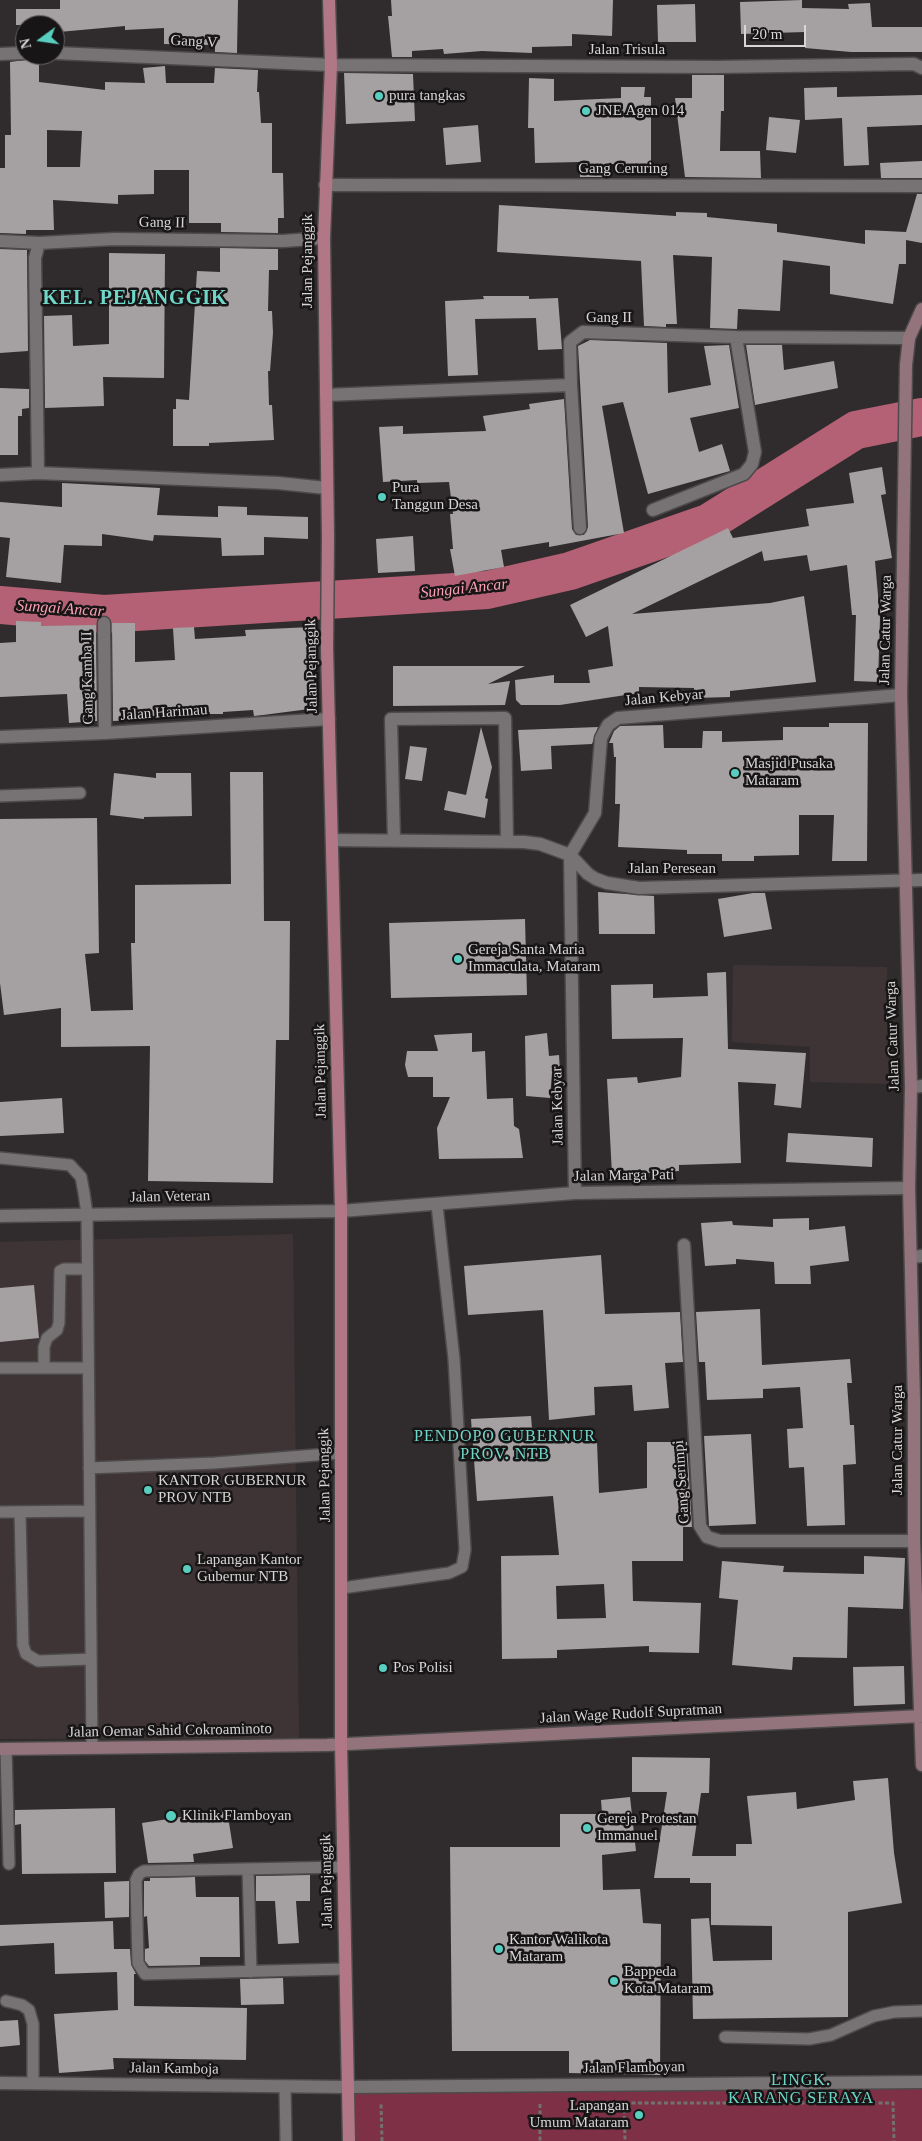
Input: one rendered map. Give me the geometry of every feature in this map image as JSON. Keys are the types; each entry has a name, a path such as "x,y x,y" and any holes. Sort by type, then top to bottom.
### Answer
{"main road":[{"name":"Jalan Pejanggik","path":"329,0 331,65 324,238 328,538 327,648 341,1211 341,1744 349,2141"},
{"name":"Jalan Catur Warga","path":"922,309 909,338 906,365 901,695 904,880 916,1087 909,1188 916,1257 918,1401 914,1541 922,1765"},
{"name":"Jalan Wage Rudolf Supratman","path":"341,1744 921,1716"},
{"name":"Jalan Oemar Sahid Cokroaminoto","path":"3,1749 341,1744"}],"street":[{"path":"0,54 15,53"},
{"name":"Gang V","path":"65,53 331,65"},
{"name":"Jalan Trisula","path":"331,65 715,67 914,64 922,68"},
{"name":"Gang Ceruring","path":"325,185 922,186"},
{"name":"Gang II","path":"0,241 40,243 114,239 283,241 324,238"},
{"path":"38,473 35,258 40,243"},
{"name":"Gang II","path":"572,385 570,342 583,332 736,337 909,338"},
{"path":"653,510 744,474 752,464 755,452 736,337"},
{"path":"326,396 572,385 580,528"},
{"path":"0,476 38,473 278,483 326,488"},
{"name":"Gang Kamba II","path":"104,623 105,733"},
{"name":"Jalan Kebyar","path":"575,1193 570,855 595,813 601,738 608,726 618,718 901,695"},
{"path":"394,840 391,719 504,718 506,842"},
{"name":"Jalan Harimau","path":"0,736 105,733 329,719"},
{"name":"Jalan Peresean","path":"332,840 540,844 570,855 588,874 596,879 614,885 639,888 922,880"},
{"name":"Jalan Marga Pati","path":"341,1211 575,1193 909,1188"},
{"name":"Jalan Veteran","path":"0,1216 341,1211"},
{"name":"Gang Serimpi","path":"684,1245 700,1526 707,1537 720,1541 914,1541"},
{"name":"Jalan Kamboja","path":"0,2082 347,2087"},
{"name":"Jalan Flamboyan","path":"347,2087 922,2082"}],"lane":[{"path":"0,796 80,793"},
{"path":"0,1158 70,1165 81,1177 87,1214 92,1748"},
{"path":"342,1588 449,1573 462,1567 465,1550 454,1359 437,1205"},
{"path":"44,1368 44,1347 47,1338 57,1330 59,1323 60,1271 64,1269 87,1269"},
{"path":"0,1368 88,1368"},
{"path":"89,1468 215,1463 341,1453"},
{"path":"0,1512 89,1511"},
{"path":"20,1512 24,1645 26,1654 38,1661 91,1660"},
{"path":"3,1749 9,1864"},
{"path":"343,1867 144,1872 139,1874 136,1880 138,1963 142,1971 149,1975 345,1969"},
{"path":"248,1869 251,1972"},
{"path":"6,2001 22,2005 29,2010 33,2024 32,2083"},
{"path":"725,2037 808,2039 831,2035 874,2016 894,2012 922,2011"},
{"path":"284,2086 286,2141"}],"path":[{"path":"624,2103 625,2141"},
{"path":"615,2104 894,2103 894,2141"},
{"path":"382,2141 381,2104 391,2104"},
{"path":"530,2104 549,2104"},
{"path":"540,2104 540,2141"}],"shaded area":[{"path":"733,965 887,967 889,1084 810,1082 810,1047 732,1042"},
{"name":"KANTOR GUBERNUR PROV NTB","path":"293,1234 299,1738 0,1739 0,1242"},
{"name":"Lapangan Umum Mataram","path":"922,2082 922,2141 356,2141 354,2088"}],"building":[{"path":"60,0 238,0 237,53 215,52 215,47 212,47 212,45 164,44 164,28 125,30 125,26 65,31 65,15 16,15 16,9 60,9"},
{"path":"391,0 613,0 612,36 572,34 572,46 532,47 532,53 482,51 444,54 443,49 412,51 412,57 392,57 388,16 392,16"},
{"path":"802,0 802,8 849,9 848,4 870,3 872,27 922,27 922,52 851,52 805,48 805,32 741,34 740,2"},
{"path":"695,4 696,42 658,42 657,5"},
{"path":"15,61 15,65 39,65 39,82 105,90 105,82 145,83 143,68 165,66 166,83 214,83 215,68 258,70 257,92 259,92 261,123 272,123 272,173 283,173 284,218 278,218 278,233 221,232 221,223 189,223 189,170 154,170 154,194 118,195 118,204 53,200 54,230 26,230 26,234 0,233 0,168 5,168 5,135 11,135 10,62","holes":["47,130 82,131 80,167 47,167"]},
{"name":"pura tangkas","path":"344,73 413,74 415,121 346,124"},
{"path":"692,75 724,75 724,111 721,111 720,151 760,151 761,178 685,177 675,98 692,98"},
{"path":"529,78 554,79 554,101 621,98 621,87 645,87 644,97 651,97 651,164 609,164 609,177 580,177 579,162 535,163 534,128 528,128"},
{"path":"837,87 837,97 922,95 922,125 867,127 869,165 844,166 842,118 805,120 804,88"},
{"path":"769,117 800,120 796,153 766,150"},
{"path":"478,125 481,162 446,165 443,128"},
{"path":"922,161 922,178 881,178 880,163"},
{"path":"917,194 922,194 922,243 906,240 906,264 899,264 893,304 830,294 830,266 783,260 780,311 738,309 737,329 710,328 712,257 673,255 677,324 666,324 666,327 644,326 641,261 497,252 499,205 676,216 676,212 707,213 707,217 777,224 777,232 865,244 865,230 906,232"},
{"path":"220,248 278,249 278,270 269,270 268,311 272,311 273,333 270,371 268,371 269,405 272,405 274,440 209,443 209,446 173,446 173,409 176,409 176,399 189,400 197,271 220,272"},
{"path":"0,249 27,250 28,351 0,353"},
{"path":"109,253 165,254 164,378 103,377 104,406 45,408 44,316 72,315 73,346 109,344"},
{"path":"483,296 529,296 529,299 558,298 562,349 538,350 536,318 475,319 478,375 448,376 445,301 484,299"},
{"path":"590,340 667,343 668,393 711,385 704,346 729,345 739,408 690,418 699,452 722,444 730,471 648,494 623,402 602,406 624,533 549,547 549,542 501,550 504,567 455,576 450,549 453,549 450,514 453,514 449,482 417,483 417,480 383,482 379,427 403,426 403,434 486,431 483,416 530,409 529,404 564,399 572,529 576,535 584,535 588,527 578,346"},
{"path":"746,345 782,345 784,370 834,361 838,388 755,405"},
{"path":"0,388 29,389 29,408 22,409 22,416 18,416 18,455 0,455"},
{"path":"882,467 886,494 881,495 892,558 875,561 880,618 878,682 854,681 856,615 852,615 847,565 810,571 807,555 764,561 762,551 632,614 770,603 804,596 816,682 730,691 730,697 694,698 694,688 639,687 639,693 560,705 521,705 516,700 515,680 554,675 554,683 590,683 588,670 613,666 608,626 586,637 570,605 728,528 733,538 809,526 806,509 854,503 849,473"},
{"path":"62,483 160,488 157,515 218,517 218,506 247,507 247,515 308,517 308,539 264,537 264,555 222,556 221,538 154,535 153,541 102,534 102,546 64,545 61,583 6,577 10,538 0,537 0,502 62,507"},
{"path":"413,536 415,571 378,573 376,539"},
{"path":"16,621 41,622 41,626 96,625 97,721 69,723 67,694 0,697 0,643 16,642"},
{"path":"112,623 135,623 135,662 175,660 173,628 194,627 195,639 246,636 245,630 312,627 315,664 312,664 317,708 254,716 253,710 223,712 223,714 190,714 190,717 135,718 135,720 113,721"},
{"path":"393,666 525,666 488,684 510,681 505,705 393,706"},
{"path":"829,723 868,723 867,861 832,861 834,815 799,815 799,855 754,856 754,861 722,861 722,854 687,854 687,850 618,847 620,804 615,804 616,757 614,757 613,743 609,743 614,731 620,726 663,725 664,748 702,748 703,731 722,731 722,742 783,740 783,727 829,727"},
{"path":"481,727 492,767 485,798 488,799 485,818 444,810 448,791 466,795"},
{"path":"598,727 592,744 551,746 552,769 521,771 518,730"},
{"path":"410,746 427,748 422,781 405,779"},
{"path":"230,772 263,772 264,921 290,921 289,1040 276,1040 273,1183 148,1181 150,1046 61,1047 61,1008 4,1015 0,983 0,819 97,818 99,953 85,954 91,1011 133,1010 131,943 135,943 135,885 231,884"},
{"path":"114,773 156,778 156,773 191,773 192,816 144,817 144,819 110,815"},
{"path":"598,892 654,896 655,934 599,934"},
{"path":"753,893 765,893 772,929 724,937 718,899"},
{"name":"Gereja Santa Maria Immaculata, Mataram","path":"525,919 527,995 391,998 389,923"},
{"path":"726,972 728,1049 806,1053 801,1108 774,1105 776,1084 738,1082 741,1163 679,1165 679,1171 612,1175 607,1079 637,1077 638,1083 681,1077 683,1038 612,1039 611,985 653,984 653,998 708,996 707,973"},
{"path":"472,1033 472,1052 485,1051 487,1099 513,1098 514,1126 519,1129 523,1158 439,1159 437,1128 450,1097 433,1097 433,1077 408,1077 405,1065 407,1051 438,1051 434,1035"},
{"path":"547,1033 549,1056 559,1055 560,1072 552,1073 550,1098 526,1096 525,1036"},
{"path":"62,1098 64,1133 0,1136 0,1102"},
{"path":"788,1133 873,1138 872,1167 786,1162"},
{"path":"809,1218 809,1230 845,1226 849,1261 810,1266 811,1284 775,1284 774,1262 736,1259 736,1264 705,1266 701,1223 732,1221 733,1225 773,1227 773,1219"},
{"path":"601,1255 605,1314 680,1312 683,1362 665,1363 669,1408 634,1411 632,1385 594,1387 595,1415 549,1420 543,1310 468,1315 464,1266"},
{"path":"34,1285 39,1338 0,1342 0,1288"},
{"path":"760,1309 762,1365 850,1359 852,1383 847,1383 850,1425 854,1425 856,1464 843,1465 845,1525 807,1526 804,1467 789,1468 787,1429 803,1428 800,1387 763,1389 763,1398 707,1400 705,1362 699,1362 696,1312"},
{"path":"531,1416 533,1441 597,1442 599,1493 647,1488 647,1442 687,1442 692,1527 683,1527 683,1561 632,1561 633,1601 701,1603 699,1653 649,1652 649,1646 557,1650 557,1658 502,1659 501,1556 559,1555 553,1496 477,1501 471,1419","holes":["604,1584 606,1618 557,1619 556,1586"]},
{"path":"751,1434 756,1524 709,1526 704,1436"},
{"path":"864,1556 905,1558 903,1609 848,1607 847,1658 793,1657 792,1670 732,1665 738,1600 719,1598 722,1561 784,1566 783,1572 864,1574"},
{"path":"904,1666 905,1704 854,1706 853,1667"},
{"path":"632,1757 710,1758 709,1793 701,1793 692,1856 736,1856 736,1844 752,1844 747,1796 796,1792 797,1809 855,1800 853,1781 888,1778 894,1853 902,1903 848,1912 848,2017 693,2019 691,1919 709,1918 713,1961 772,1960 772,1926 711,1925 711,1883 690,1883 690,1878 654,1878 667,1792 632,1792"},
{"path":"630,1797 636,1851 602,1855 603,1890 640,1889 643,1923 661,1924 660,2075 569,2073 569,2051 452,2051 450,1847 560,1847 560,1814 602,1814 601,1800"},
{"path":"115,1808 116,1873 22,1874 21,1824 15,1825 15,1810"},
{"path":"227,1810 233,1848 193,1854 194,1862 148,1863 142,1823"},
{"path":"310,1875 310,1901 296,1901 299,1943 278,1944 275,1901 256,1901 256,1876"},
{"path":"195,1877 196,1897 239,1897 240,1957 200,1957 200,1965 149,1966 145,1961 145,1949 149,1948 147,1916 144,1917 144,1881 150,1881 150,1878"},
{"path":"129,1881 129,1917 105,1918 104,1882"},
{"path":"113,1921 114,1949 130,1949 131,1964 136,1974 134,1974 134,2006 247,2008 246,2060 113,2058 114,2069 59,2073 54,2014 118,2010 117,1972 55,1974 54,1943 0,1946 0,1925"},
{"path":"283,1978 284,2004 241,2005 240,1979"},
{"path":"18,2020 20,2045 0,2047 0,2021"}],"waterway":[{"name":"Sungai Ancar","path":"0,605 104,614 487,590 570,571 708,523 856,430 922,417"}],"place":[{"name":"pura tangkas","path":"379,96"},
{"name":"JNE Agen 014","path":"586,111"},
{"name":"Pura Tanggun Desa","path":"382,497"},
{"name":"Masjid Pusaka Mataram","path":"735,773"},
{"name":"Gereja Santa Maria Immaculata, Mataram","path":"458,959"},
{"name":"KANTOR GUBERNUR PROV NTB","path":"148,1490"},
{"name":"Lapangan Kantor Gubernur NTB","path":"187,1569"},
{"name":"Pos Polisi","path":"383,1668"},
{"name":"Klinik Flamboyan","path":"171,1816"},
{"name":"Gereja Protestan Immanuel","path":"587,1828"},
{"name":"Kantor Walikota Mataram","path":"499,1949"},
{"name":"Bappeda Kota Mataram","path":"614,1981"},
{"name":"Lapangan Umum Mataram","path":"639,2115"}],"district":[{"name":"KEL. PEJANGGIK","path":"135,299"},
{"name":"PENDOPO GUBERNUR PROV. NTB","path":"505,1446"},
{"name":"LINGK. KARANG SERAYA","path":"801,2090"}]}
